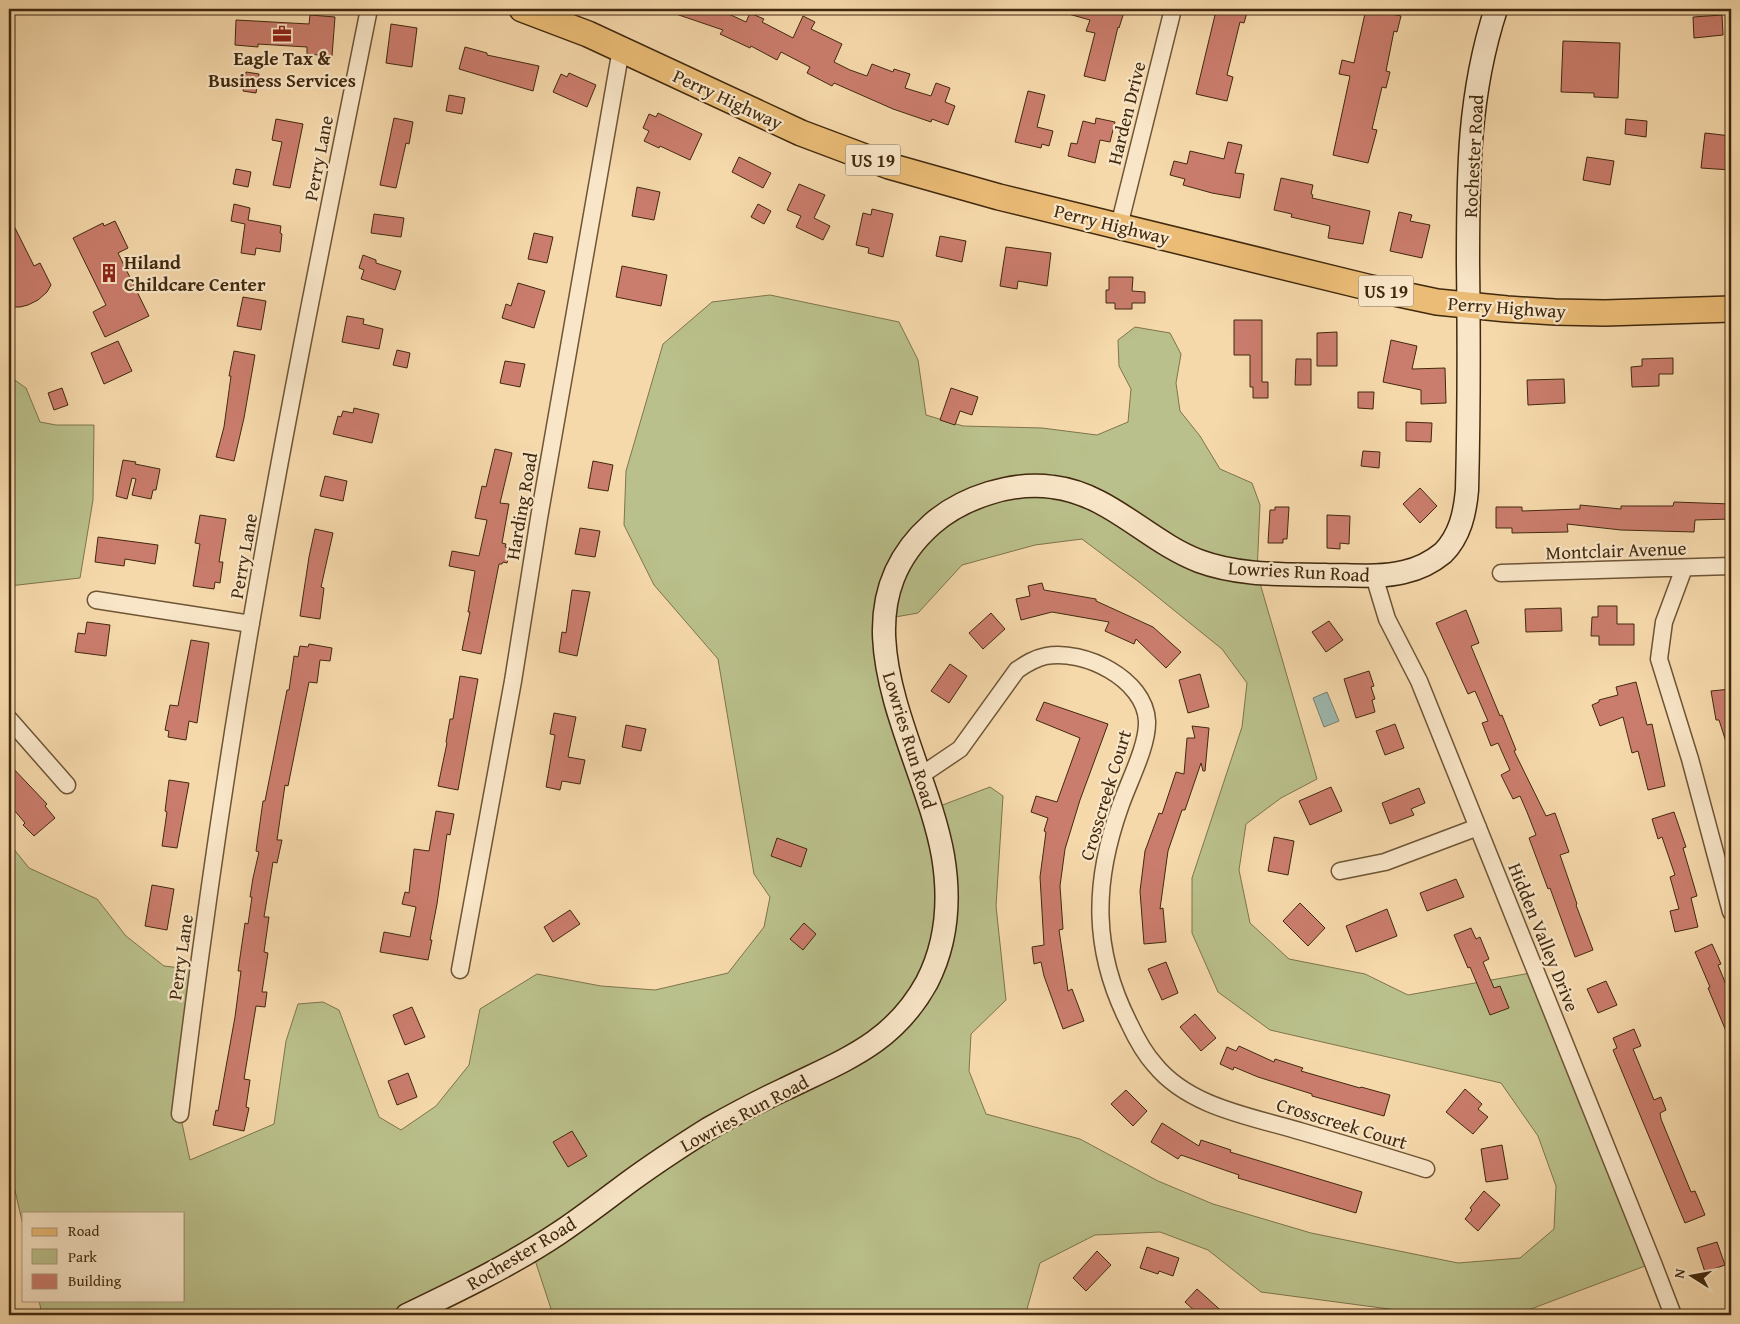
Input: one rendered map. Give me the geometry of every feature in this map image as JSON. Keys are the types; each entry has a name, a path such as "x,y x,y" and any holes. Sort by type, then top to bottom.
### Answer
{"main road":[{"name":"Perry Highway","path":"522,9 561,22 768,119 863,157 975,191 1379,290 1437,302 1556,312 1605,313 1731,309"}],"street":[{"name":"Perry Lane","path":"180,1114 198,970 251,624 312,293 369,9"},
{"name":"Harden Drive","path":"1119,226 1173,9"},
{"name":"Rochester Road","path":"1469,305 1468,190 1471,131 1478,76 1496,9"},
{"name":"Harding Road","path":"460,970 513,681 540,509 621,49"},
{"name":"Lowries Run Road","path":"630,1181 688,1142 748,1107 861,1053 906,1013 928,980 943,938 946,916 947,895 942,852 932,810 888,678 883,634 888,593 898,567 915,542 935,521 962,505 991,494 1018,487 1051,486 1082,494 1098,501 1172,548 1203,563 1220,568 1256,573 1374,576 1404,572 1430,562 1442,554 1451,543 1463,518 1468,482 1469,305"},
{"name":"Montclair Avenue","path":"1501,573 1731,566"},
{"path":"1684,568 1664,622 1660,659 1690,758 1731,912"},
{"name":"Hidden Valley Drive","path":"1374,576 1388,619 1419,681 1661,1281 1673,1315"},
{"path":"96,600 251,624"},
{"name":"Crosscreek Court","path":"920,776 960,749 1017,670 1030,661 1053,655 1077,657 1108,669 1122,677 1133,686 1143,702 1147,721 1146,732 1108,843 1102,883 1102,939 1109,976 1125,1016 1145,1052 1165,1076 1178,1086 1212,1104 1426,1169"},
{"path":"9,719 67,785"},
{"path":"1340,872 1385,862 1478,827"},
{"name":"Rochester Road","path":"407,1315 532,1251 566,1229 630,1181"}],"green space":[{"path":"770,295 899,322 918,360 926,415 963,426 1042,428 1097,435 1128,422 1131,389 1119,366 1118,340 1135,327 1170,333 1181,354 1176,383 1180,411 1200,436 1220,469 1252,483 1260,505 1257,573 1317,779 1281,798 1246,824 1239,870 1250,923 1289,959 1365,974 1408,995 1536,972 1653,1263 1515,1315 1412,1312 1261,1292 1208,1250 1160,1232 1095,1235 1040,1263 1027,1309 1028,1315 553,1315 532,1251 407,1315 42,1315 39,1302 185,1302 185,1212 22,1212 22,1221 9,1164 9,843 29,868 97,899 126,936 164,966 198,970 180,1114 190,1160 274,1124 286,1041 298,1004 323,1002 339,1010 379,1117 401,1130 436,1106 469,1065 480,1009 537,974 601,986 655,990 728,973 764,927 770,897 754,874 718,659 654,585 624,525 626,471 663,344 712,302","holes":["1082,539 1222,649 1247,683 1242,727 1192,878 1192,933 1218,992 1270,1030 1501,1083 1538,1136 1556,1186 1554,1229 1520,1258 1458,1263 1311,1233 1213,1204 1158,1181 1080,1139 986,1114 969,1071 971,1034 1006,1000 996,906 1003,796 990,787 932,809 884,619 918,613 962,565 1035,545"]},
{"path":"9,376 26,388 40,422 56,425 94,425 93,500 80,578 9,586"}],"water":[{"path":"1327,692 1339,721 1324,727 1313,698"}],"building":[{"path":"668,9 718,9 746,22 750,13 764,19 762,22 793,38 803,16 815,22 811,29 842,44 834,62 850,70 867,76 872,64 893,72 894,69 910,74 905,88 931,96 936,83 950,88 945,102 955,106 948,125 932,119 931,122 893,109 834,83 832,86 807,73 810,67 781,52 777,60 751,46 750,48 720,34 723,30 667,11"},
{"path":"1066,9 1125,9 1118,27 1105,81 1084,76 1095,33 1086,31 1090,20 1065,13"},
{"path":"1209,9 1248,9 1244,23 1240,22 1227,75 1233,77 1227,101 1196,94 1215,15 1208,13"},
{"path":"1366,9 1401,16 1397,32 1394,31 1386,71 1390,72 1386,88 1382,87 1372,129 1377,130 1368,163 1333,155 1350,76 1339,74 1342,60 1354,63"},
{"path":"310,15 335,17 332,56 307,54 307,47 258,44 258,47 235,45 236,20 309,24"},
{"path":"1722,15 1723,35 1694,38 1693,17"},
{"path":"391,24 417,28 412,67 386,63"},
{"path":"1563,41 1620,43 1618,98 1594,97 1594,93 1561,92"},
{"path":"465,47 487,53 487,55 539,66 533,91 459,69"},
{"path":"246,72 259,74 256,93 243,91"},
{"path":"569,73 596,85 587,107 553,92 561,74 567,77"},
{"path":"1028,91 1045,95 1037,127 1053,131 1049,146 1042,144 1041,148 1015,142"},
{"path":"449,95 465,98 462,114 446,111"},
{"path":"658,113 702,134 690,160 644,141 649,131 643,128 649,114 656,117"},
{"path":"394,118 413,122 409,144 406,143 396,188 380,185"},
{"path":"1096,118 1115,122 1110,142 1100,140 1095,163 1068,156 1071,143 1077,144 1083,121 1095,124"},
{"path":"276,119 303,124 290,188 273,185 282,142 272,140"},
{"path":"1626,119 1647,121 1646,137 1625,134"},
{"path":"1705,133 1731,136 1731,170 1701,168"},
{"path":"1228,142 1242,145 1235,173 1244,174 1240,198 1183,185 1185,179 1170,175 1174,161 1187,164 1190,151 1224,159"},
{"path":"739,157 771,173 763,188 732,172"},
{"path":"1587,157 1614,161 1610,185 1583,180"},
{"path":"236,169 251,172 248,187 233,184"},
{"path":"1281,178 1313,185 1312,198 1370,211 1363,244 1328,238 1330,226 1291,217 1292,214 1274,210"},
{"path":"799,184 825,195 814,218 830,226 823,240 796,227 801,216 787,210"},
{"path":"637,187 660,192 654,220 632,216"},
{"path":"234,204 250,208 248,220 281,226 280,252 256,248 255,255 241,253 245,224 231,221"},
{"path":"758,204 771,211 764,224 751,217"},
{"path":"872,209 893,214 883,257 868,253 869,248 856,245 863,213 871,215"},
{"path":"1399,212 1412,215 1410,221 1430,225 1422,258 1390,251"},
{"path":"374,214 404,218 401,237 371,233"},
{"path":"9,216 34,266 40,263 51,285 47,292 38,300 20,307 9,307"},
{"name":"Hiland Childcare Center","path":"115,221 128,248 118,253 149,316 105,337 93,312 106,305 73,238 103,223 104,226"},
{"path":"534,233 553,237 547,263 528,259"},
{"path":"940,236 966,241 962,262 936,256"},
{"path":"1006,247 1051,253 1047,286 1018,281 1017,289 1000,286"},
{"path":"363,255 376,260 376,263 401,271 395,290 361,279 364,270 359,268"},
{"path":"622,266 667,275 661,306 616,297"},
{"path":"1109,277 1133,277 1132,291 1145,292 1145,303 1132,303 1132,309 1115,309 1115,303 1106,303"},
{"path":"518,283 545,291 534,328 502,318 506,304 511,306"},
{"path":"243,297 266,301 261,330 237,326"},
{"path":"347,316 364,319 363,324 383,329 379,349 342,342"},
{"path":"1234,320 1262,320 1262,382 1268,382 1268,398 1253,398 1253,387 1250,387 1250,355 1234,355"},
{"path":"1337,332 1337,366 1317,366 1317,333"},
{"path":"1391,340 1417,346 1412,369 1445,368 1446,403 1421,404 1421,390 1383,382"},
{"path":"118,341 132,371 104,384 91,353"},
{"path":"397,350 410,353 407,368 393,365"},
{"path":"234,351 255,355 234,461 216,457 224,427 231,376 229,376"},
{"path":"1673,358 1673,374 1659,374 1659,386 1632,387 1631,367 1642,366 1642,359"},
{"path":"1296,359 1311,359 1311,385 1295,385"},
{"path":"505,361 525,364 520,387 500,383"},
{"path":"1564,379 1565,403 1528,405 1527,380"},
{"path":"62,388 68,405 54,410 48,393"},
{"path":"951,388 978,397 972,415 960,411 955,425 940,420"},
{"path":"1358,392 1374,392 1373,409 1358,408"},
{"path":"354,408 379,414 372,443 333,434 338,416 341,417 343,411 353,413"},
{"path":"1406,422 1432,423 1431,442 1406,441"},
{"path":"495,449 512,453 500,503 509,504 502,543 506,544 505,547 511,548 507,563 499,564 481,654 462,650 470,612 468,612 475,571 449,566 452,551 479,556 487,520 475,518 482,486 486,487"},
{"path":"1363,451 1380,452 1379,468 1361,466"},
{"path":"123,460 160,469 156,490 153,490 151,499 132,495 136,479 132,478 127,499 116,496"},
{"path":"593,461 613,465 608,491 588,488"},
{"path":"325,476 347,481 343,501 320,496"},
{"path":"1420,488 1437,506 1420,523 1403,504"},
{"path":"1674,502 1731,504 1731,519 1695,520 1694,532 1621,530 1567,524 1568,532 1512,533 1512,528 1496,528 1496,507 1522,507 1522,511 1580,509 1580,505 1621,509 1621,506 1673,506"},
{"path":"1275,507 1289,507 1287,539 1283,539 1283,543 1268,543 1270,510 1275,510"},
{"path":"200,515 226,519 219,562 223,562 220,583 215,582 214,589 193,586 200,544 195,543"},
{"path":"1327,515 1350,516 1349,544 1340,543 1340,549 1327,548"},
{"path":"580,528 600,531 595,557 575,554"},
{"path":"315,529 333,533 321,587 324,588 320,619 300,616"},
{"path":"98,537 158,545 155,564 125,559 124,566 95,562"},
{"path":"1042,583 1044,590 1096,599 1096,601 1153,627 1181,652 1166,668 1136,639 1134,644 1105,631 1109,622 1052,612 1021,620 1016,599 1030,596 1028,586"},
{"path":"572,590 590,592 577,656 559,652 562,632 566,633"},
{"path":"1598,606 1617,606 1617,624 1634,624 1634,645 1599,645 1599,636 1591,636 1592,617 1598,617"},
{"path":"1561,608 1562,631 1526,632 1525,609"},
{"path":"1466,610 1479,643 1471,646 1500,716 1502,715 1516,750 1514,751 1546,816 1555,813 1569,852 1560,855 1593,950 1575,957 1550,888 1548,889 1529,838 1536,835 1527,812 1520,796 1513,799 1501,775 1510,770 1498,743 1491,746 1482,723 1488,721 1475,691 1468,694 1436,623"},
{"path":"991,613 1005,629 983,649 969,633"},
{"path":"1329,621 1343,640 1326,652 1312,632"},
{"path":"87,622 110,625 106,656 75,652 78,633 85,634"},
{"path":"191,640 209,643 197,723 189,721 186,740 168,737 169,731 165,730 170,705 178,706"},
{"path":"309,644 332,648 330,661 320,660 317,683 309,682 288,786 285,785 277,840 282,840 277,863 273,862 264,917 269,917 264,952 268,953 262,992 267,992 265,1007 256,1006 244,1079 250,1080 246,1107 249,1108 244,1131 213,1125 216,1110 218,1111 235,1017 241,971 238,971 245,923 248,924 252,897 250,897 259,852 256,851 263,801 265,801 287,690 289,690 294,656 298,657 300,646 308,647"},
{"path":"950,664 967,676 949,703 931,691"},
{"path":"1369,671 1374,686 1371,687 1375,699 1372,700 1375,712 1356,718 1344,679"},
{"path":"1200,674 1209,707 1188,713 1179,680"},
{"path":"460,676 478,679 458,790 438,786 450,719 453,719"},
{"path":"1636,682 1647,725 1652,724 1665,786 1648,790 1638,751 1632,753 1623,717 1600,726 1592,705 1599,702 1599,700 1618,695 1616,687"},
{"path":"1731,689 1731,748 1728,748 1719,720 1716,720 1711,691"},
{"path":"1044,702 1108,724 1080,800 1065,849 1060,886 1063,929 1059,930 1068,991 1072,989 1084,1021 1063,1029 1044,976 1041,962 1034,964 1032,947 1044,945 1040,877 1046,832 1044,831 1048,818 1031,812 1036,796 1057,802 1080,738 1036,720"},
{"path":"554,713 576,717 568,757 585,760 580,784 562,781 560,790 546,787 555,735 550,734"},
{"path":"1395,724 1404,748 1385,755 1376,731"},
{"path":"626,725 646,729 641,751 622,747"},
{"path":"1192,726 1209,728 1205,771 1203,771 1201,763 1185,810 1182,810 1168,851 1160,909 1163,908 1166,942 1144,944 1140,891 1145,851 1159,813 1162,814 1176,772 1184,774 1187,738 1195,738"},
{"path":"9,764 47,804 45,806 55,818 34,836 23,825 25,823 9,804"},
{"path":"169,780 189,783 177,848 162,846"},
{"path":"1331,787 1342,811 1310,825 1299,801"},
{"path":"1419,788 1425,803 1411,809 1414,815 1390,824 1382,803"},
{"path":"436,811 454,814 450,835 447,834 428,960 380,952 384,932 410,937 416,907 402,904 405,892 409,893 414,849 429,851"},
{"path":"1674,812 1686,847 1683,848 1697,896 1691,898 1698,927 1675,932 1670,911 1679,909 1670,877 1675,875 1662,837 1658,839 1652,819"},
{"path":"1274,837 1294,841 1288,875 1268,871"},
{"path":"777,838 807,849 801,867 771,856"},
{"path":"1456,879 1464,897 1427,911 1420,893"},
{"path":"152,885 174,889 167,930 145,926"},
{"path":"1300,903 1325,928 1308,946 1283,921"},
{"path":"1387,909 1397,936 1356,952 1346,926"},
{"path":"570,910 580,924 553,942 544,927"},
{"path":"804,923 816,934 803,950 790,939"},
{"path":"1471,928 1476,939 1480,937 1489,959 1483,962 1494,988 1500,986 1509,1008 1490,1015 1454,935"},
{"path":"1712,944 1721,964 1718,965 1731,997 1731,1043 1695,952"},
{"path":"1166,962 1178,993 1162,1000 1148,969"},
{"path":"1606,981 1617,1005 1598,1013 1587,989"},
{"path":"412,1007 425,1037 405,1045 393,1015"},
{"path":"1195,1014 1216,1038 1201,1051 1180,1027"},
{"path":"1634,1029 1641,1046 1633,1049 1654,1100 1661,1097 1666,1110 1660,1113 1661,1119 1691,1192 1695,1191 1705,1215 1685,1223 1613,1050 1617,1048 1613,1038"},
{"path":"1239,1046 1274,1062 1275,1059 1303,1068 1301,1071 1390,1095 1384,1116 1312,1096 1312,1094 1258,1077 1234,1067 1233,1070 1220,1064 1227,1047 1236,1051"},
{"path":"408,1073 417,1097 397,1105 388,1081"},
{"path":"1465,1089 1482,1104 1478,1109 1488,1117 1473,1134 1446,1112"},
{"path":"1126,1090 1147,1111 1133,1126 1111,1104"},
{"path":"1162,1123 1199,1146 1201,1140 1231,1150 1230,1152 1362,1192 1356,1213 1238,1178 1239,1175 1181,1155 1178,1159 1151,1142"},
{"path":"572,1131 587,1156 568,1167 553,1142"},
{"path":"1502,1145 1508,1179 1486,1182 1481,1149"},
{"path":"1484,1191 1500,1205 1478,1231 1465,1219 1472,1210 1470,1208"},
{"path":"1717,1242 1725,1265 1705,1272 1697,1248"},
{"path":"1147,1247 1179,1258 1173,1276 1159,1271 1158,1274 1140,1268"},
{"path":"1097,1251 1111,1265 1086,1291 1073,1278"},
{"path":"1197,1289 1226,1315 1199,1315 1185,1302"}],"place":[{"name":"Eagle Tax & Business Services","path":"282,34"},
{"name":"Hiland Childcare Center","path":"109,273"}]}
